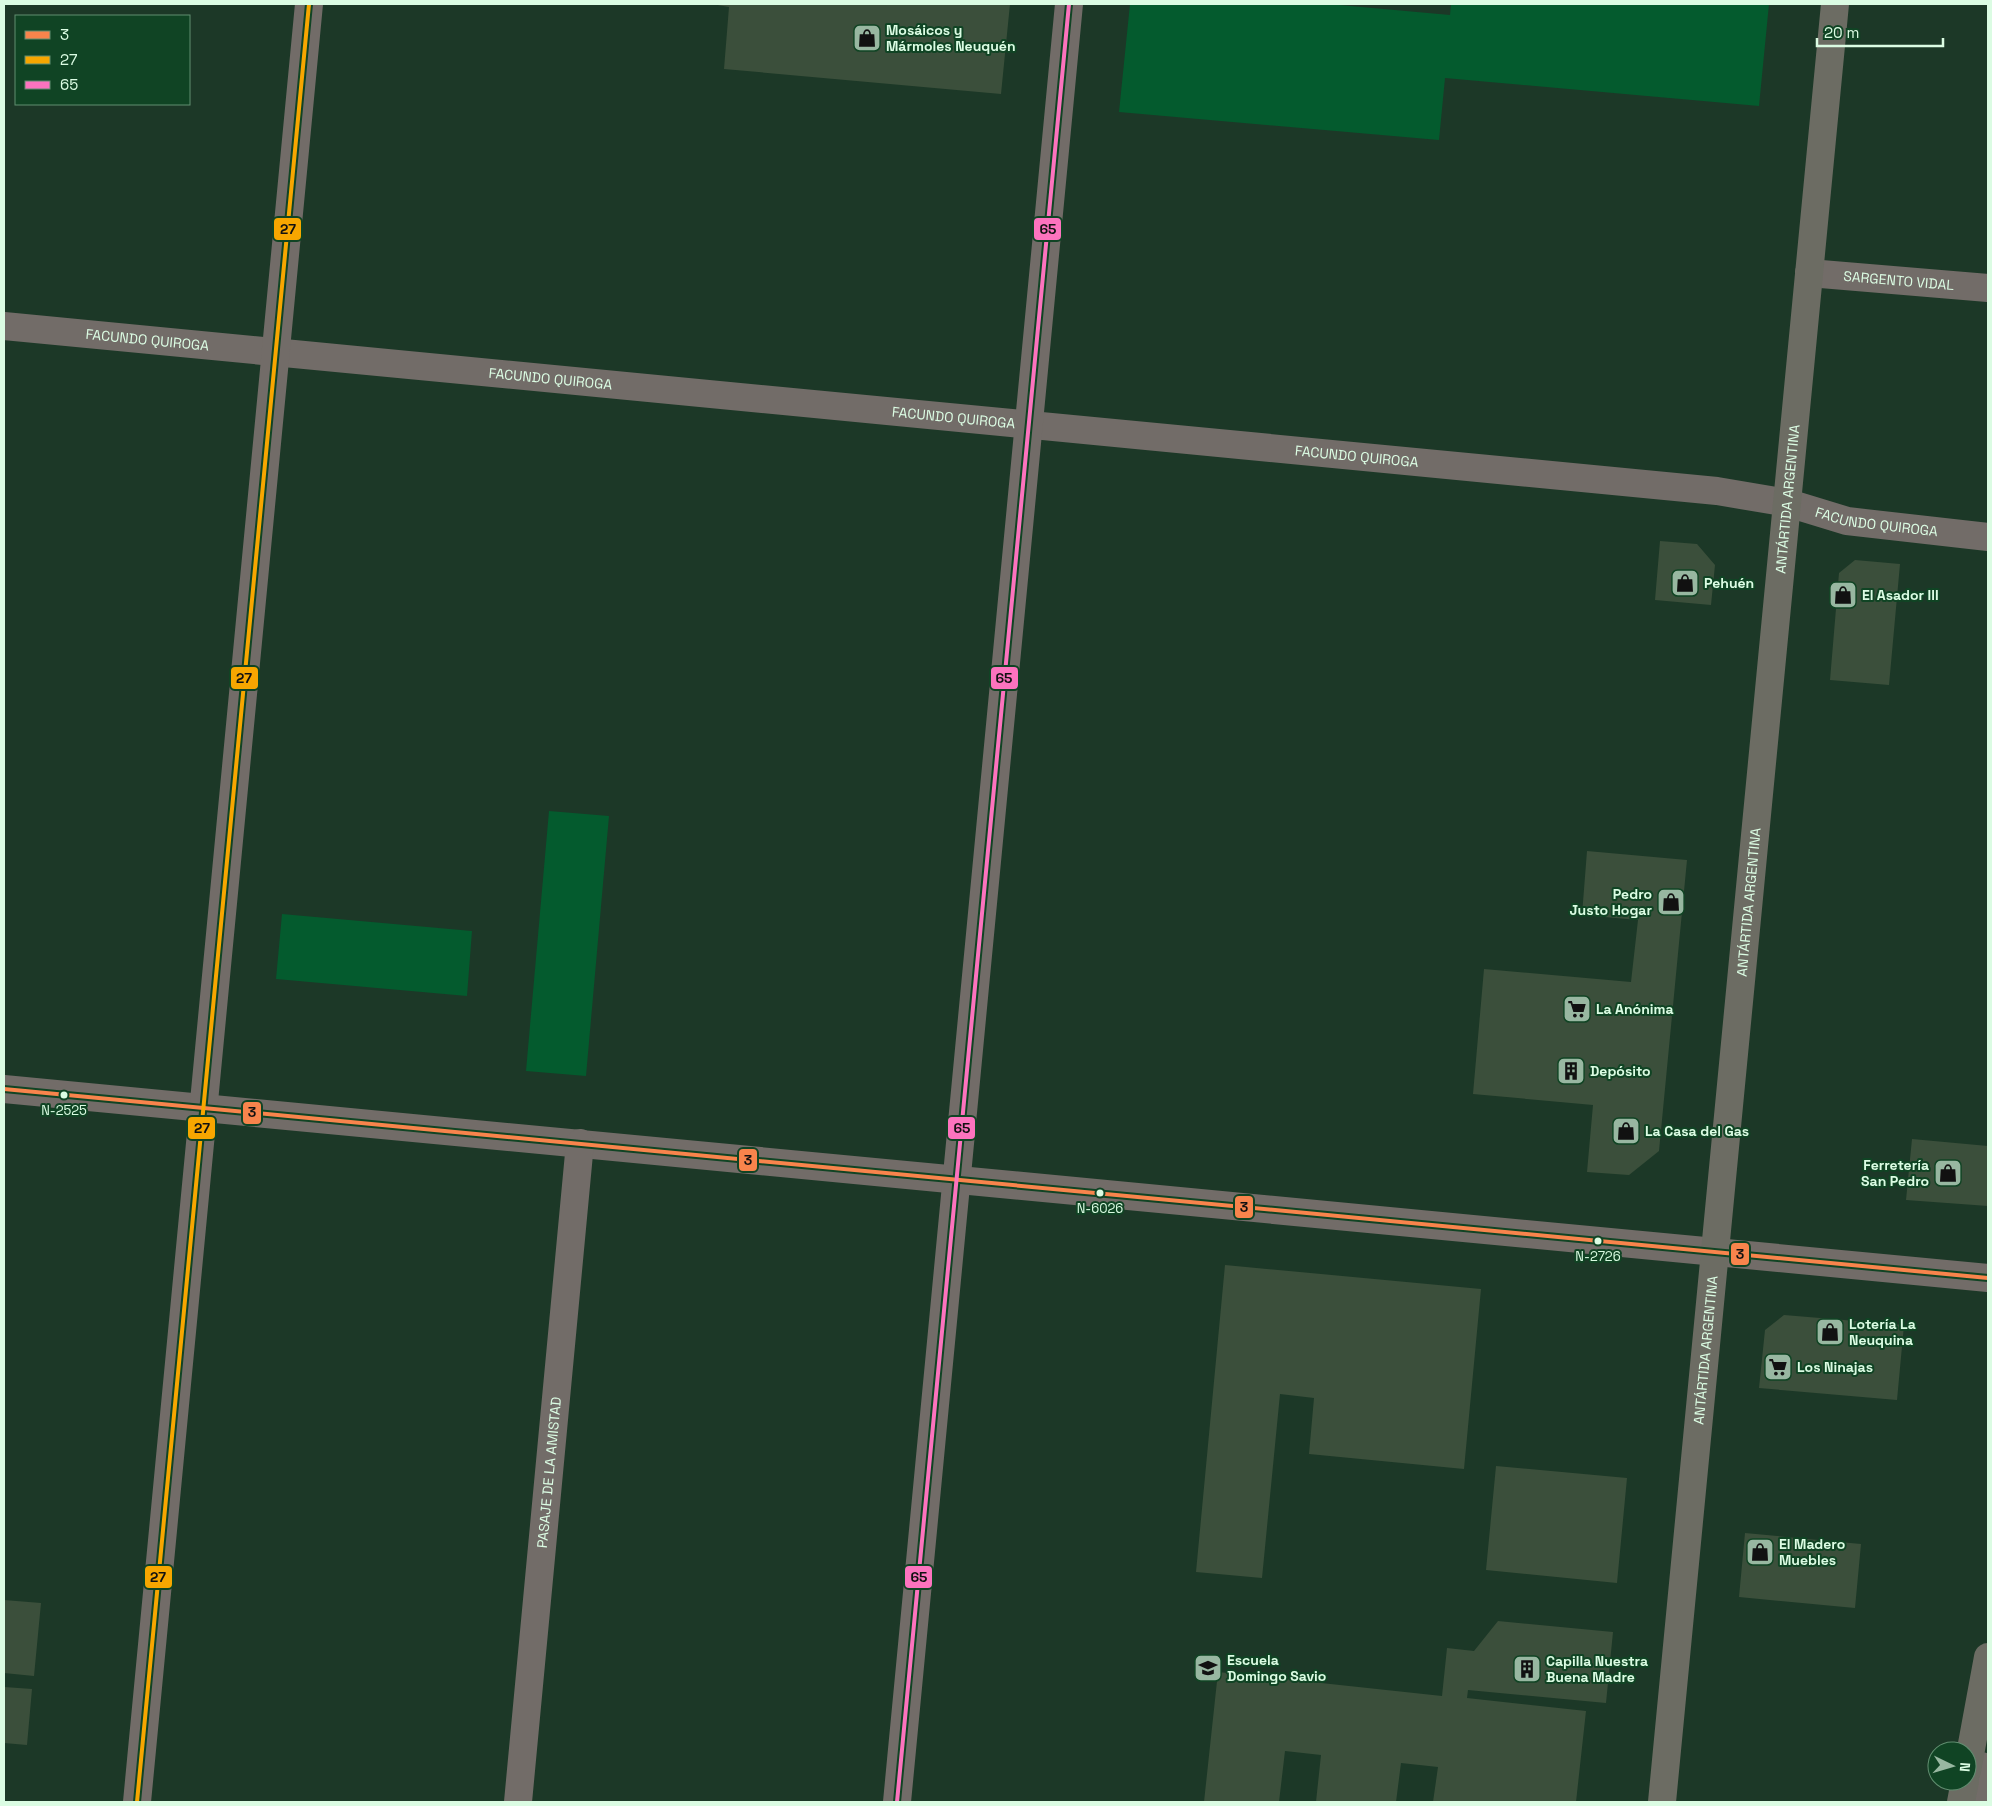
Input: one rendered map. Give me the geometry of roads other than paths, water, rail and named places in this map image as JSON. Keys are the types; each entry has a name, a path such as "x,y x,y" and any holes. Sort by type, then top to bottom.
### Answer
{"main road":[{"name":"ANTÁRTIDA ARGENTINA","path":"1662,1802 1835,4"},
{"path":"1973,1741 1988,1657"}],"street":[{"path":"137,1802 310,4"},
{"path":"897,1802 1069,4"},
{"name":"SARGENTO VIDAL","path":"1809,273 1988,288"},
{"name":"FACUNDO QUIROGA","path":"4,326 1717,491 1788,502 1847,521 1988,537"},
{"path":"4,1089 1988,1278"},
{"name":"PASAJE DE LA AMISTAD","path":"518,1802 580,1143"},
{"path":"1974,1802 1981,1766 1988,1768"}],"place":[{"name":"Mosáicos y Mármoles Neuquén","path":"867,38"},
{"name":"Pehuén","path":"1685,583"},
{"name":"El Asador III","path":"1843,595"},
{"name":"Pedro Justo Hogar","path":"1671,902"},
{"name":"La Anónima","path":"1577,1009"},
{"name":"Depósito","path":"1571,1071"},
{"name":"N-2525","path":"64,1095"},
{"name":"La Casa del Gas","path":"1626,1131"},
{"name":"Ferretería San Pedro","path":"1948,1173"},
{"name":"N-6026","path":"1100,1193"},
{"name":"N-2726","path":"1598,1241"},
{"name":"Lotería La Neuquina","path":"1830,1332"},
{"name":"Los Ninajas","path":"1778,1367"},
{"name":"El Madero Muebles","path":"1760,1552"},
{"name":"Escuela Domingo Savio","path":"1208,1668"},
{"name":"Capilla Nuestra Buena Madre","path":"1527,1669"}]}
